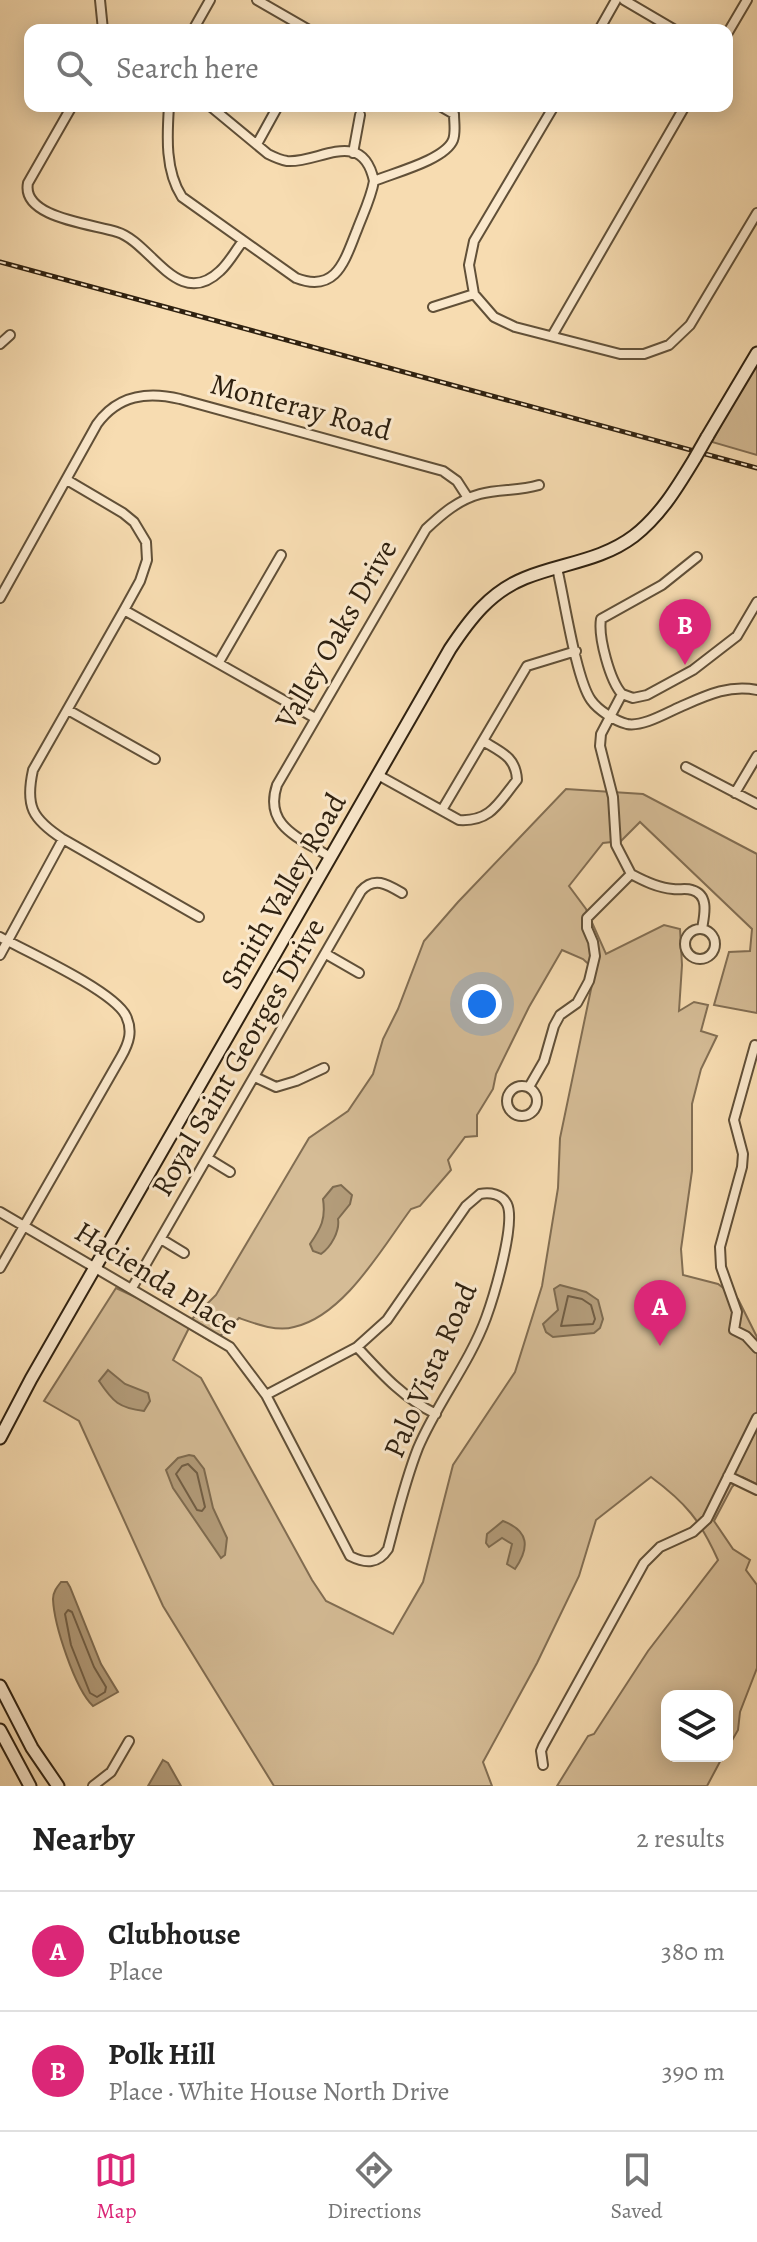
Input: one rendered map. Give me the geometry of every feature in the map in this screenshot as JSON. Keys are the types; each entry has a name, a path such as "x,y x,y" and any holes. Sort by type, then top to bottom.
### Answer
{"main road":[{"name":"Smith Valley Road","path":"0,1438 330,857 450,649 470,620 489,600 512,584 593,558 634,536 668,501 757,353"},
{"path":"0,1686 5,1708 58,1786"},
{"path":"0,1730 30,1786"}],"street":[{"path":"100,0 102,24"},
{"path":"196,24 210,0"},
{"path":"257,0 299,24"},
{"path":"602,24 616,0"},
{"path":"624,0 665,24"},
{"path":"733,24 747,0"},
{"path":"69,112 28,183 28,195 38,209 128,236 166,272 183,282 215,275 243,241"},
{"path":"169,112 167,136 176,188 189,204 296,278 320,282 335,274 342,267 370,198 374,181 368,165 353,153 338,150 288,161 268,154 217,112"},
{"path":"257,144 275,112"},
{"path":"374,181 439,155 449,146 455,133 454,114 450,112"},
{"path":"550,112 474,241 469,265 474,294 485,310 505,324 620,354 644,354 669,345 690,325 757,213"},
{"path":"552,336 682,112"},
{"path":"353,153 360,115"},
{"path":"433,307 474,294"},
{"path":"0,344 10,335"},
{"name":"Monteray Road","path":"67,480 97,424 112,409 140,394 163,395 443,471 457,481 468,498"},
{"path":"0,598 67,480 123,513 140,530 146,542 144,572 33,770 28,792 32,809 43,826 199,917"},
{"name":"Valley Oaks Drive","path":"330,857 281,825 273,801 277,785 419,539 446,510 468,498 539,485"},
{"path":"219,662 281,555"},
{"path":"697,557 662,585 601,619 601,638 615,686 622,694 633,698 647,695 693,670 737,636 757,602"},
{"path":"557,568 583,682 592,701 609,715 629,725 658,717 716,691 740,688 757,690"},
{"path":"124,610 315,718"},
{"path":"442,810 527,666 576,651"},
{"path":"622,694 609,715 600,746 613,797 616,845 631,874 650,884 694,890 699,894 705,909 702,929"},
{"path":"68,710 155,759"},
{"path":"378,775 459,820 475,821 487,816 517,780 512,758 483,741"},
{"path":"735,793 757,756"},
{"path":"686,767 757,804"},
{"path":"0,955 4,939 63,839"},
{"path":"529,1087 544,1061 560,1015 577,1003 589,981 595,956 587,918 631,874"},
{"name":"Royal Saint Georges Drive","path":"132,1288 366,886 380,882 402,893"},
{"path":"0,1268 127,1046 130,1034 126,1016 111,998 4,939"},
{"path":"326,954 359,973"},
{"path":"755,1045 734,1120 742,1161 719,1255 737,1312 734,1330 746,1336 757,1348"},
{"path":"255,1077 276,1087 324,1068"},
{"path":"207,1158 230,1172"},
{"name":"Palo Vista Road","path":"357,1347 387,1320 466,1206 480,1194 495,1194 506,1202 510,1215 504,1259 487,1317 419,1447 388,1549 383,1556 371,1562"},
{"name":"Hacienda Place","path":"0,1212 230,1347 266,1395 350,1556 371,1562"},
{"path":"161,1239 184,1253"},
{"path":"266,1395 357,1347 393,1386 419,1406 436,1414"},
{"path":"543,1765 543,1746 644,1563 660,1547 700,1528 757,1418"},
{"path":"728,1476 757,1490"},
{"path":"93,1786 111,1772 129,1741"}],"shaded area":[{"path":"757,358 757,455 712,442"},
{"path":"566,789 643,794 757,854 757,1013 714,1005 729,952 750,951 752,929 640,822 621,841 603,843 569,886 586,909 606,954 664,925 680,929 682,965 679,1011 694,1002 708,1005 701,1031 717,1036 701,1069 692,1104 692,1171 681,1249 683,1275 718,1284 738,1299 757,1337 757,1484 742,1477 732,1487 714,1521 733,1549 750,1560 746,1570 757,1585 757,1668 733,1739 733,1690 661,1690 661,1762 720,1762 707,1786 557,1786 648,1651 718,1560 691,1513 651,1477 596,1520 579,1576 537,1663 483,1762 492,1786 274,1786 163,1606 79,1421 44,1401 116,1288 189,1322 216,1295 309,1138 348,1111 373,1074 383,1039 424,941","holes":["562,950 583,959 595,970 560,1138 558,1188 542,1286 515,1372 453,1465 423,1582 393,1634 326,1601 201,1378 173,1360 189,1328 210,1341 223,1334 239,1318 274,1328 294,1327 312,1320 345,1295 411,1209 420,1206 451,1170 448,1160 465,1137 477,1136 477,1115 493,1089 496,1074 529,1007"]}],"water":[{"path":"341,1185 352,1195 350,1204 338,1219 334,1238 321,1254 313,1251 310,1244 322,1223 323,1199 333,1187"},
{"path":"560,1285 586,1292 598,1300 603,1319 594,1333 553,1337 546,1332 543,1324 558,1310 554,1289"},
{"path":"108,1370 125,1384 148,1393 150,1401 144,1411 122,1406 108,1394 99,1381"},
{"path":"194,1456 204,1469 213,1508 227,1538 225,1555 221,1558 173,1488 166,1470 178,1458"},
{"path":"503,1521 518,1530 524,1540 523,1554 515,1569 507,1564 512,1544 502,1538 489,1547 486,1543 487,1534"},
{"path":"61,1582 67,1582 70,1587 101,1664 118,1692 93,1706 79,1686 57,1624 53,1596"},
{"path":"163,1760 168,1763 181,1786 148,1786"}],"railway":[{"path":"0,262 757,468"}],"place":[{"name":"Polk Hill","path":"685,665"},
{"name":"Clubhouse","path":"660,1346"}]}
